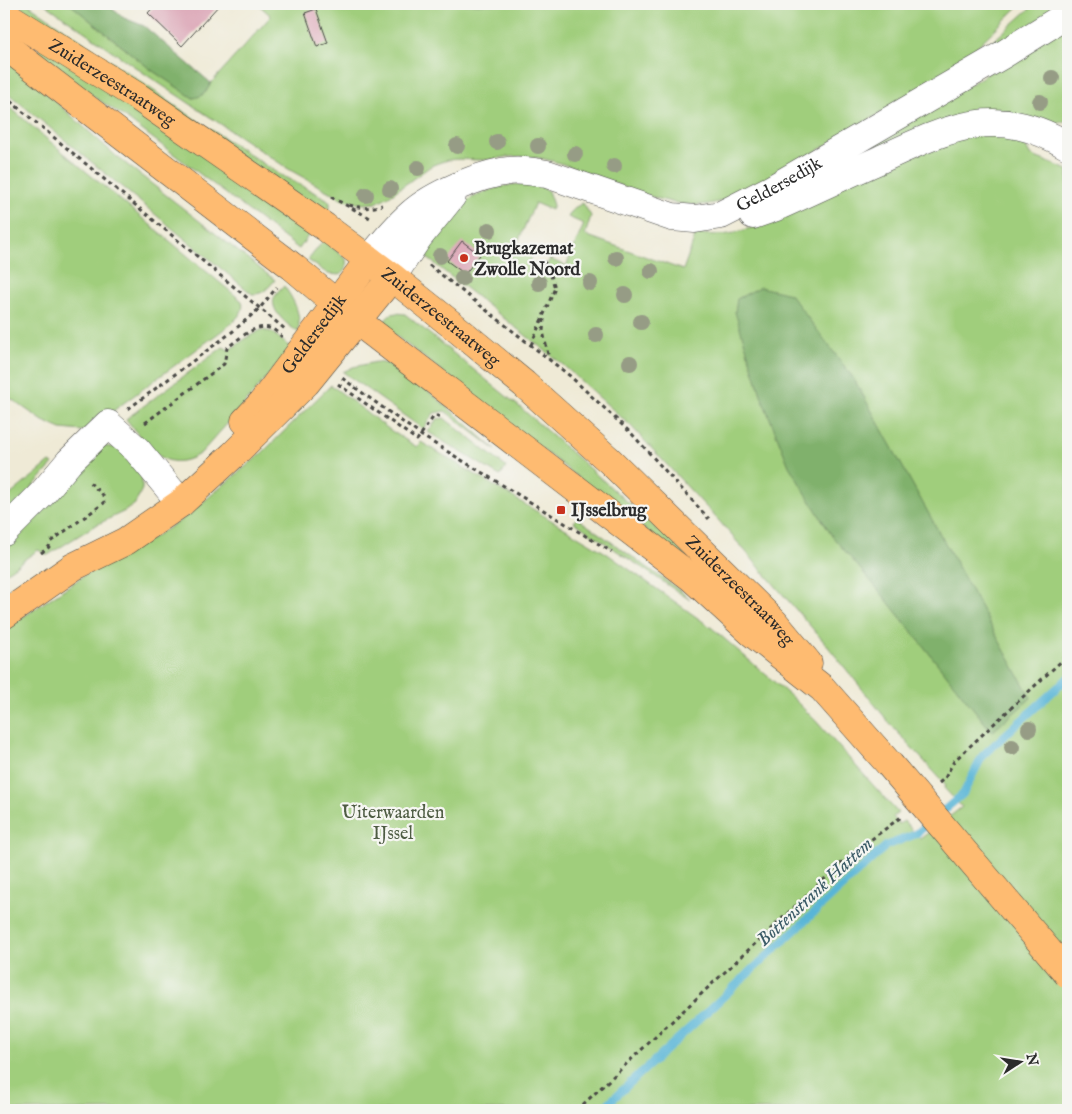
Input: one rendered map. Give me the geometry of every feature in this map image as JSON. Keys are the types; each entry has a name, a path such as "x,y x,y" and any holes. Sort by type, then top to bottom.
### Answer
{"main road":[{"name":"Zuiderzeestraatweg","path":"4,14 138,97 325,227 392,277 524,384 610,461 774,622 805,658 822,688"},
{"name":"Zuiderzeestraatweg","path":"4,46 293,267 358,321 692,578 751,632 822,688 1068,974"},
{"name":"Geldersedijk","path":"175,496 262,403 369,260"},
{"name":"Geldersedijk","path":"4,615 73,566 100,555 126,541 175,496 288,402 358,321 392,277"}],"street":[{"name":"Geldersedijk","path":"369,260 412,213 430,200 462,184 491,174 508,171 530,171 574,183 672,217 695,219 721,216 770,190 1004,54 1068,14"},
{"path":"721,216 735,218 761,213 926,138 970,124 991,122 1012,124 1032,129 1068,146"},
{"name":"Geldersedijk","path":"392,277 418,238 462,184"},
{"path":"4,532 42,494 69,462 108,424 137,450 175,496"}],"path":[{"path":"4,96 260,308"},
{"path":"325,227 342,204"},
{"path":"532,345 555,288 548,266 540,259"},
{"path":"108,424 232,332 260,308 293,267"},
{"path":"544,316 543,331 549,359"},
{"path":"422,436 617,555"},
{"path":"41,553 49,547 50,542 104,503 103,495 69,462"},
{"path":"938,784 945,778 954,761 1068,656"},
{"path":"578,1110 848,858 903,815"}],"green space":[{"path":"17,4 28,4 183,111 279,174 327,199 330,207 325,215 44,24"},
{"path":"45,4 70,4 150,69 194,98 206,92 211,83 271,16 258,4 1021,4 952,71 742,195 709,204 690,205 649,196 563,164 539,158 520,156 486,160 457,159 445,161 431,166 376,203 361,204 344,200 290,170 148,76"},
{"path":"70,4 106,4 124,18 144,26 211,83 208,89 202,95 193,98 150,69"},
{"path":"1035,4 1066,4 985,51 992,42"},
{"path":"1068,24 1068,119 1063,122 841,164"},
{"path":"42,45 313,229 299,249 126,118 34,57"},
{"path":"4,56 116,156 275,280 262,292 252,294 4,90"},
{"path":"4,102 242,301 243,305 242,311 231,324 117,408 93,428 82,431 61,429 43,421 4,394"},
{"name":"Uiterwaarden IJssel","path":"978,132 1019,140 1024,143 1030,155 1068,170 1068,1110 4,1110 4,630 98,566 121,557 180,521 262,453 331,385 390,430 417,447 421,442 606,553 712,628 794,699 815,720 898,813 893,817 899,824 904,821 920,839 962,807 944,788 946,785 892,726 825,643 720,522 631,426 562,364 426,257 426,254 427,246 438,229 450,214 461,205 484,192 512,185 526,184 538,186 548,191 553,205 551,210 535,203 517,244 533,252 530,262 545,268 550,259 566,266 584,224 568,217 574,208 583,203 591,216 585,235 683,270 696,234 723,235 767,223 864,174"},
{"path":"324,240 346,259 346,268 340,275 328,274 308,260"},
{"path":"284,286 298,314 298,332 281,318 275,308 274,298"},
{"path":"760,287 790,294 854,379 1031,698 992,732 881,593 832,536 789,466 763,401 735,312 737,299"},
{"path":"396,313 405,314 521,408 760,619 386,328 385,321 389,315"},
{"path":"261,330 272,332 291,348 201,453 188,459 177,461 167,460 149,448 126,419 223,347 229,350"},
{"path":"376,362 399,368 496,450 445,411 434,413 423,429 343,372 353,367"},
{"path":"444,418 506,467 500,476 428,432 437,419"},
{"path":"102,446 119,448 142,475 142,489 135,504 94,526 48,555 38,550 4,574 4,543"},
{"path":"50,462 53,464 4,519 4,500"},
{"path":"577,518 681,591 690,600 574,522"}],"building":[{"path":"156,4 162,4 168,9 173,4 220,4 182,46 148,13"},
{"path":"316,9 328,43 317,47 305,13"},
{"name":"Brugkazemat Zwolle Noord","path":"462,241 480,255 465,274 447,261"}],"waterway":[{"name":"Bottenstrank Hattem","path":"601,1110 886,846 916,834 963,794 983,755 1068,678"}],"place":[{"name":"Brugkazemat Zwolle Noord","path":"464,258"},
{"name":"IJsselbrug","path":"561,510"}]}
